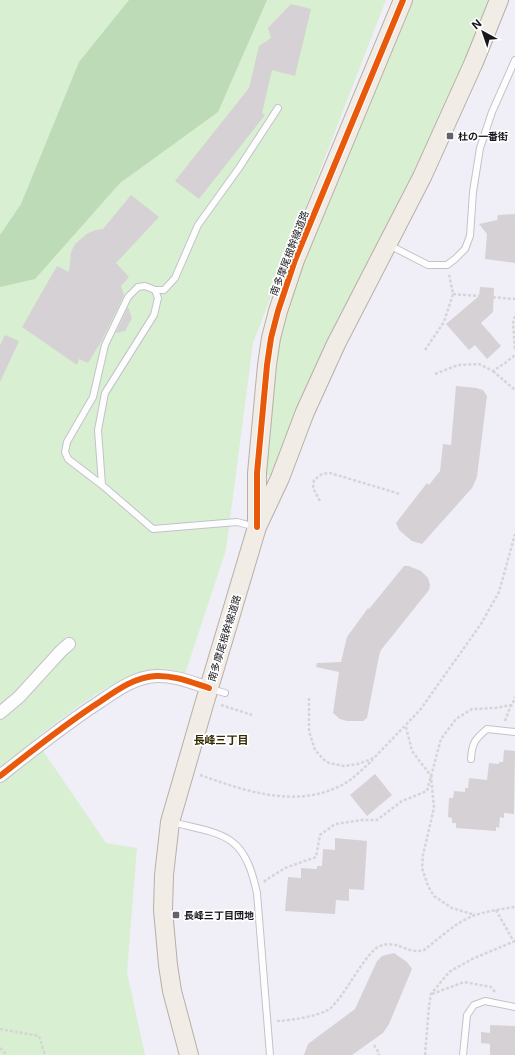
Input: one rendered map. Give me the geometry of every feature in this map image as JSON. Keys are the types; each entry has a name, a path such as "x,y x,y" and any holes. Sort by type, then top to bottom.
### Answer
{"main road":[{"name":"南多摩尾根幹線道路","path":"257,527 257,473 267,365 271,338 278,311 295,260 403,0"},
{"name":"南多摩尾根幹線道路","path":"189,1055 172,991 165,944 163,910 164,875 170,822 217,691 257,527 280,478 305,412 333,351 422,177 474,62 499,0"}],"street":[{"path":"0,713 19,698 60,651 69,644"},
{"path":"0,776 69,722 116,691 135,681 155,676 166,676 217,691"}],"lane":[{"path":"388,244 428,265 447,265 465,249 470,236 473,192 480,148 492,112 515,60"},
{"path":"257,527 237,522 153,529 102,485 68,459 65,452 67,442 93,397 105,345 128,297 138,287 145,286 155,290 164,290 175,278 198,225 239,168 278,108"},
{"path":"102,485 98,430 105,393 154,315 158,298 155,290"},
{"path":"471,759 472,748 476,737 487,729 515,732"},
{"path":"170,822 216,834 231,841 240,850 252,870 257,892 270,1055"},
{"path":"463,1055 467,1015 474,1005 485,1001 515,1007"}],"path":[{"path":"425,350 444,322 453,294 447,265"},
{"path":"453,294 515,299"},
{"path":"515,316 513,323 513,339 515,351"},
{"path":"493,370 505,364 515,355"},
{"path":"435,374 458,365 479,364 493,370 515,390"},
{"path":"320,501 313,488 314,480 322,474 330,473 400,494"},
{"path":"199,775 256,793 283,797 309,796 322,793 344,784 360,772 406,727 472,638 499,592 515,534"},
{"path":"502,731 515,697"},
{"path":"309,698 309,731 315,750 323,759 329,763 344,766 358,764 374,758"},
{"path":"221,705 252,715"},
{"path":"257,892 266,880 285,868 316,857 320,835 335,824 362,820 377,820 402,801 427,791 441,739 456,719 472,709 495,708 512,705"},
{"path":"406,727 412,751 431,776 434,808 423,855 422,868 428,886 434,896 452,908 476,915"},
{"path":"267,1023 297,1019 329,1010 343,994 371,952 378,946 393,943 418,952 424,950 461,922 476,915 515,907"},
{"path":"425,1055 431,994 449,972 472,959 514,941 496,910"},
{"path":"431,994 464,982 491,986 502,1004"},
{"path":"0,1029 39,1036 45,1055"},
{"path":"374,1045 380,1053 379,1055"},
{"path":"0,1048 7,1055"}],"green space":[{"path":"0,0 386,0 253,343 226,550 185,674 164,669 149,670 132,676 114,684 79,706 35,739 106,843 137,848 127,972 145,1055 0,1055"},
{"path":"129,0 267,0 218,112 120,183 35,279 0,287 0,235 21,204 79,62"},
{"path":"410,0 491,0 466,63 275,478 264,474 272,385 280,331 297,275"}],"building":[{"path":"291,4 311,9 295,76 272,70 262,113 265,115 199,199 175,181 249,88 259,46 271,38 268,28"},
{"path":"131,195 159,217 116,263 129,277 121,286 124,295 102,340 88,363 79,359 77,365 22,327 57,266 69,272 71,252 75,244 88,233 103,229"},
{"path":"515,214 515,263 485,259 487,234 479,224 497,220 498,215"},
{"path":"480,287 494,288 493,312 481,323 501,346 487,359 475,345 469,350 446,324 479,296"},
{"path":"128,307 132,318 125,331 116,333"},
{"path":"5,335 19,341 0,382 0,345"},
{"path":"456,386 483,390 487,396 477,477 472,488 422,544 412,541 399,530 396,523 427,483 429,485 440,471 443,444 451,445"},
{"path":"404,566 409,566 421,571 428,578 430,585 429,590 381,650 367,718 363,721 347,721 340,719 333,713 339,672 316,667 317,663 341,662 347,637 368,608 369,609"},
{"path":"504,750 515,751 514,814 504,813 504,818 500,817 499,828 496,827 496,831 456,828 456,823 452,823 452,818 448,817 449,798 453,798 454,791 465,792 465,788 468,788 469,778 487,780 489,763 499,764 499,762 503,762"},
{"path":"375,774 392,795 367,816 350,795"},
{"path":"335,838 367,841 364,890 349,889 349,901 336,900 335,914 285,911 288,877 301,878 301,868 317,869 317,866 322,866 323,849 335,850"},
{"path":"394,953 407,962 412,969 389,1024 383,1033 352,1055 304,1055 308,1044 355,1009 377,961 382,956"},
{"path":"490,1025 515,1026 515,1055 490,1055 490,1044 481,1043 481,1032 490,1033"}],"cycle path":[{"path":"257,527 257,473 267,365 271,338 278,311 295,260 403,0"},
{"path":"0,776 49,737 113,693 134,681 148,677 163,676 209,688"}],"place":[{"name":"杜の一番街","path":"450,136"},
{"name":"長峰三丁目団地","path":"176,915"}],"district":[{"name":"長峰三丁目","path":"221,740"}]}
